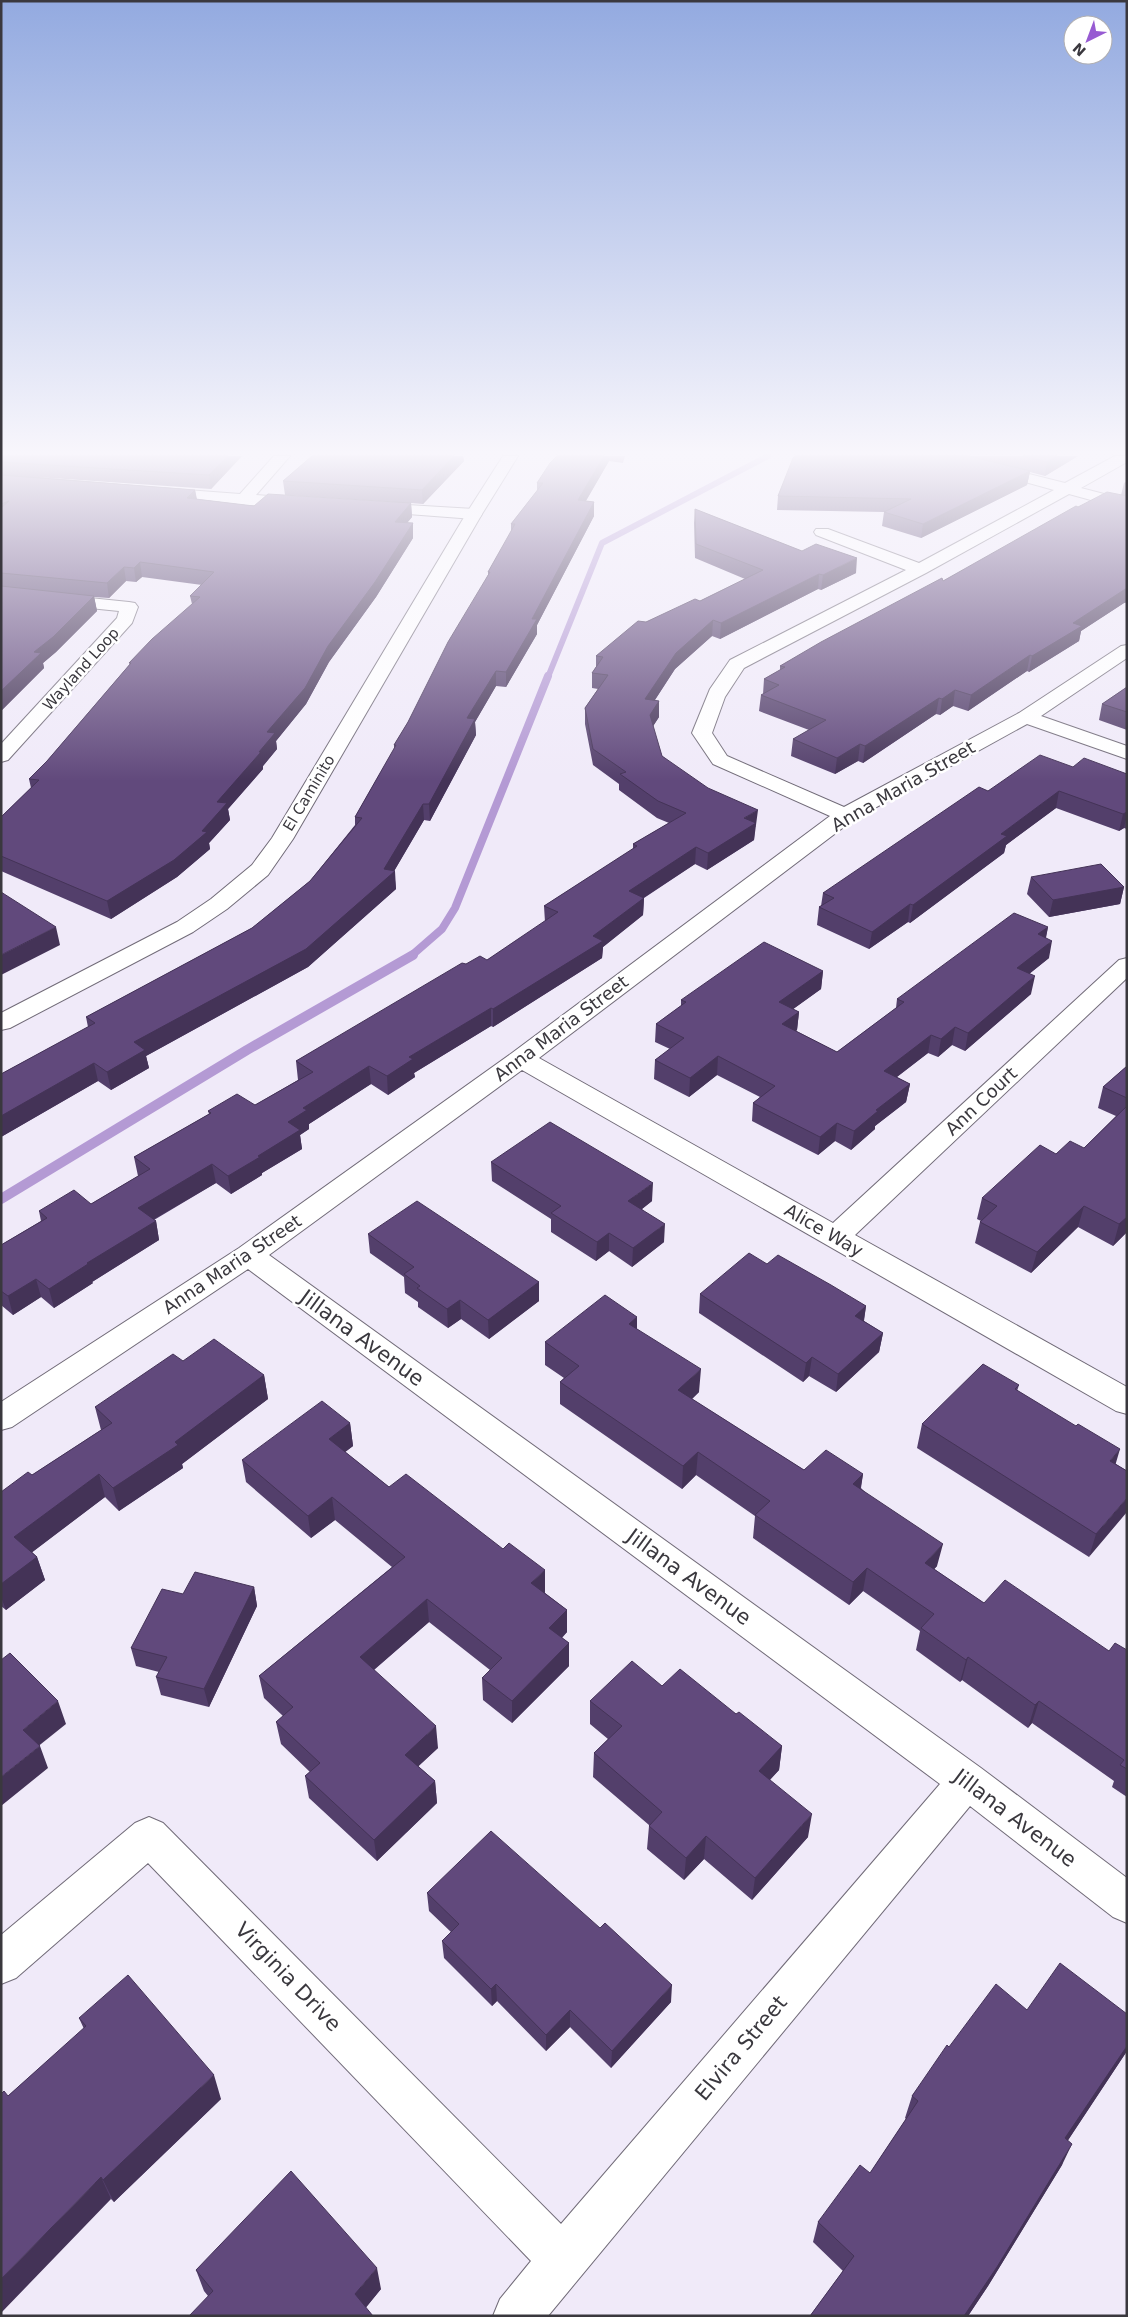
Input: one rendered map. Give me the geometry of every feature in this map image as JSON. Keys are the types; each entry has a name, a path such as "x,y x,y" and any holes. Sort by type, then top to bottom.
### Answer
{"street":[{"name":"El Caminito","path":"1,1023 185,927 219,904 260,870 282,839 444,564"},
{"path":"907,564 920,569"},
{"path":"844,815 720,760 702,734 715,696 723,680 737,664 929,564"},
{"name":"Wayland Loop","path":"1,594 129,607 126,619 1,756"},
{"name":"Anna Maria Street","path":"1,1418 249,1255 521,1059 844,815 1026,716 1127,650"},
{"path":"1026,716 1127,753"},
{"name":"Ann Court","path":"835,1237 1127,965"},
{"name":"Alice Way","path":"521,1059 1127,1402"},
{"name":"Jillana Avenue","path":"249,1255 967,1781 1127,1903"},
{"name":"Elvira Street","path":"517,2316 562,2259 967,1781"},
{"name":"Virginia Drive","path":"1,1963 149,1836 562,2259"}],"building":[{"path":"1,564 138,564 134,568 124,567 107,583 1,573"},
{"path":"156,564 387,564 328,646 305,688 267,732 275,733 259,752 261,752 217,802 227,803 202,831 207,832 174,860 107,901 1,856 1,817 39,780 29,779 47,761 131,663 129,663 152,639 200,597 190,596 214,572"},
{"path":"492,564 561,564 532,619 537,619 506,672 496,671 467,718 475,719 429,804 423,804 384,869 395,871 306,949 134,1042 145,1050 107,1072 94,1063 1,1116 1,1074 95,1023 86,1017 252,928 310,881 362,818 355,817 396,745 394,745 408,722 448,642 490,572 488,572"},
{"path":"748,564 845,564 823,575 819,574 721,623 713,620 676,653 645,699 659,701 650,715 662,756 708,788 758,810 744,818 756,823 708,853 696,847 629,891 644,898 593,936 603,941 493,1009 491,1008 409,1057 413,1059 387,1076 369,1066 303,1108 307,1110 288,1122 300,1130 258,1156 260,1157 228,1176 212,1164 138,1208 156,1221 87,1263 49,1289 36,1279 8,1296 1,1291 1,1245 47,1218 39,1211 74,1190 91,1204 150,1169 134,1157 211,1113 208,1111 237,1094 255,1105 313,1072 296,1061 462,963 466,964 480,956 487,960 558,912 544,906 637,846 633,844 686,813 658,801 620,774 626,772 593,749 585,708 608,675 592,673 603,657 596,656 638,621 646,622 695,599 700,601 763,570"},
{"path":"973,564 1127,564 1127,588 1073,623 1082,626 1032,656 1030,655 971,695 955,690 942,699 939,698 865,746 860,744 837,758 793,739 826,720 761,695 779,685 764,679 785,667 780,666 821,642 942,578 943,581"},
{"path":"1,586 94,596 53,637 34,652 41,653 1,691"},
{"path":"1127,687 1127,712 1102,704"},
{"path":"1040,755 1073,767 1084,758 1127,774 1127,812 1123,814 1059,791 1001,834 1007,836 913,905 910,904 872,932 819,907 834,898 823,893 979,787 988,791"},
{"path":"1101,864 1124,887 1053,900 1031,877"},
{"path":"1,892 56,927 1,955"},
{"path":"1014,913 1048,927 1038,934 1052,941 1017,968 1035,976 968,1033 955,1027 941,1039 931,1035 884,1071 910,1084 876,1110 878,1111 854,1131 837,1123 820,1137 753,1103 775,1086 718,1056 690,1078 655,1060 684,1038 656,1024 686,1002 681,1000 764,942 823,971 779,1002 799,1012 782,1024 837,1052 904,1002 897,999"},
{"path":"1127,1066 1127,1098 1103,1087"},
{"path":"1127,1106 1127,1217 1119,1224 1084,1206 1037,1252 980,1222 997,1206 982,1198 1040,1145 1056,1154 1070,1141 1084,1148"},
{"path":"550,1122 653,1183 628,1201 665,1224 633,1248 609,1233 597,1242 551,1213 561,1206 491,1162"},
{"path":"417,1201 539,1282 488,1320 460,1300 447,1309 417,1288 420,1286 404,1274 414,1267 368,1234"},
{"path":"749,1253 767,1264 778,1255 831,1285 866,1306 855,1316 883,1333 838,1374 812,1357 806,1363 700,1294"},
{"path":"605,1295 637,1317 629,1324 701,1369 678,1390 804,1470 826,1450 863,1474 853,1484 943,1544 925,1563 984,1603 1005,1580 1109,1651 1115,1643 1127,1650 1127,1769 1120,1765 1124,1760 1039,1701 1035,1705 968,1657 966,1660 921,1628 934,1614 867,1568 853,1582 755,1515 770,1501 698,1452 683,1466 560,1382 579,1366 545,1342"},
{"path":"214,1339 264,1375 175,1442 178,1445 113,1488 99,1474 14,1537 37,1557 1,1584 1,1492 28,1472 32,1475 112,1423 95,1407 173,1354 183,1361"},
{"path":"983,1364 1019,1385 1015,1389 1076,1426 1078,1424 1120,1449 1110,1461 1127,1471 1127,1498 1096,1534 922,1424"},
{"path":"322,1401 350,1423 329,1439 389,1487 406,1474 503,1549 509,1543 545,1570 531,1583 567,1610 549,1628 569,1643 512,1701 482,1678 502,1658 427,1599 360,1657 436,1726 405,1755 435,1781 374,1840 305,1776 320,1763 276,1722 293,1707 259,1676 405,1557 332,1497 308,1516 242,1460"},
{"path":"195,1572 254,1587 204,1689 156,1677 167,1657 131,1648 162,1589 183,1594"},
{"path":"10,1653 58,1701 23,1730 40,1746 1,1777 1,1660"},
{"path":"632,1661 662,1686 680,1669 736,1714 739,1712 782,1746 759,1771 812,1814 755,1878 706,1836 686,1858 649,1826 662,1812 594,1753 622,1726 590,1701"},
{"path":"491,1831 600,1928 605,1923 672,1985 612,2051 570,2010 546,2035 496,1984 491,1989 442,1941 459,1924 427,1893"},
{"path":"1060,1963 1127,2014 1127,2046 1065,2138 1072,2144 997,2267 964,2316 810,2316 854,2256 818,2222 860,2165 870,2173 918,2101 912,2096 947,2045 949,2047 996,1984 1027,2010"},
{"path":"128,1975 214,2075 103,2180 101,2177 1,2279 1,2094 4,2091 8,2096 86,2026 79,2018"},
{"path":"291,2171 377,2268 355,2294 373,2316 189,2316 213,2291 196,2270"}],"waterway":[{"path":"548,677 593,564"},
{"path":"411,956 442,929 455,908 548,676"},
{"path":"1,1199 247,1050 413,955"}]}
